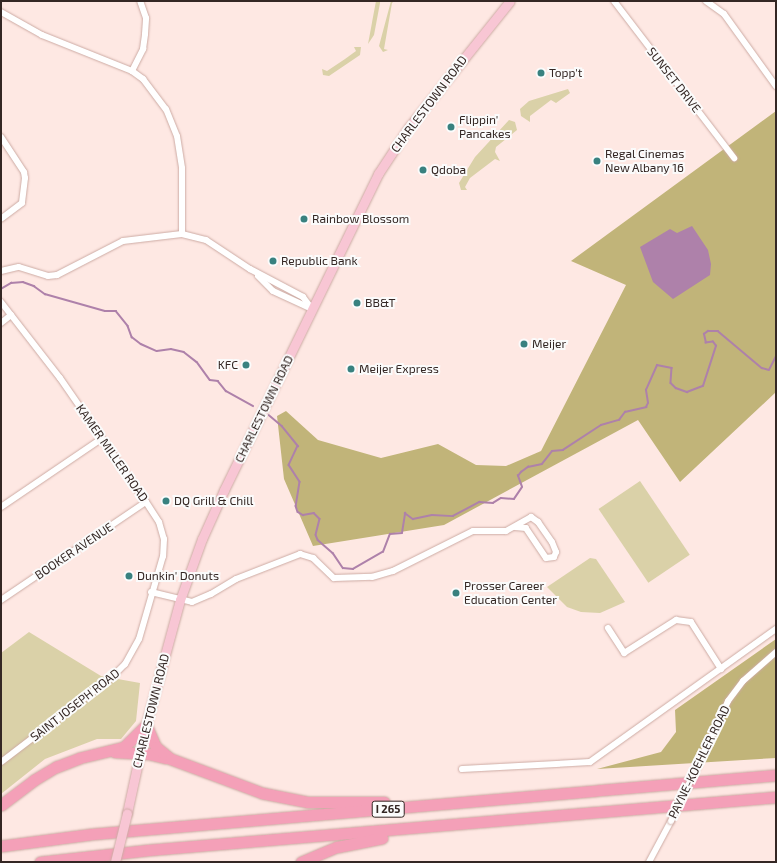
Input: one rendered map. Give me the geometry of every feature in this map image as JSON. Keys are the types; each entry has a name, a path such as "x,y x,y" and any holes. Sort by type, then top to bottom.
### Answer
{"highway":[{"path":"1,805 34,780 56,766 79,758 124,748 146,725 156,748 171,759"},
{"path":"110,752 140,754 171,759 262,793 308,802 360,803 550,795"},
{"name":"I 265","path":"1,846 92,834 776,775"},
{"name":"I 265","path":"40,862 148,850 776,797"},
{"path":"301,862 353,843 498,821"}],"main road":[{"name":"CHARLESTOWN ROAD","path":"115,862 128,813 146,725 180,600 209,522 378,174 397,144 510,1"}],"street":[{"path":"132,71 143,49 145,34 146,18 140,1"},
{"name":"SUNSET DRIVE","path":"614,1 734,158"},
{"path":"706,1 724,14 776,86"},
{"path":"2,13 67,46 132,71 151,87 176,130 182,168 182,234"},
{"path":"1,137 24,172 25,178 22,203 1,219"},
{"path":"1,271 19,267 48,276 57,275 123,241 182,234 206,240 252,271 273,291 312,309"},
{"name":"KAMER MILLER ROAD","path":"1,302 60,378 159,522 164,539 163,556 151,592"},
{"path":"1,323 11,315"},
{"path":"1,507 101,439"},
{"name":"BOOKER AVENUE","path":"1,600 146,502"},
{"path":"151,592 192,602 205,597 236,579 296,555 313,558 334,578 372,577 393,571 473,532 506,532 528,518 536,519 555,549 554,557 546,558 526,528 515,527"},
{"name":"SAINT JOSEPH ROAD","path":"1,762 119,672 135,648 151,592"},
{"path":"608,628 624,653 676,620 691,622 721,669"},
{"path":"462,769 590,762 776,629"},
{"name":"PAYNE-KOEHLER ROAD","path":"649,862 671,821 728,701 743,682 776,652"}],"shaded area":[{"path":"376,1 380,1 380,3 374,35 368,44"},
{"path":"391,1 394,1 392,3 384,49 388,50 383,52 379,46"},
{"path":"354,47 361,47 360,55 329,76 323,75 322,69 327,71 345,59 356,51"},
{"path":"568,89 570,93 556,103 551,100 530,116 530,122 521,116 520,109 529,101"},
{"path":"776,111 776,392 680,482 638,420 444,525 313,546 284,479 277,416 286,411 318,440 381,458 438,444 476,465 506,466 541,451 626,285 571,261"},
{"path":"509,120 515,122 517,130 496,147 495,152 500,161 495,159 470,178 465,187 467,190 461,190 459,183 475,157"},
{"path":"692,226 708,250 711,264 710,275 673,299 653,282 640,247 670,229 677,233"},
{"path":"640,481 690,555 648,583 599,509"},
{"path":"590,558 596,559 625,602 600,613 581,612 567,607 547,587"},
{"path":"29,632 101,676 140,683 136,721 121,739 97,739 45,759 1,794 1,653"},
{"path":"776,639 776,758 597,769 661,752 676,732 675,710"}],"waterway":[{"path":"1,289 11,283 23,282 34,286 45,294 105,311 116,311 128,326 132,337 141,344 157,351 171,349 184,352 197,362 210,380 218,381 226,391 253,406"},
{"path":"269,415 282,426 298,446 289,465 300,482 296,506 298,512 303,515 314,513 320,519 316,535 318,540 333,553 343,568 353,569 383,552 390,534 402,533 405,513 413,519 432,515 453,516 479,502 493,503 501,498 514,499 522,487 518,476 528,467 542,464 552,451 563,450 601,425 619,420 625,412 646,407 648,403 646,390 657,365 672,368 671,383 676,388 687,392 703,386 716,346 713,342 706,343 704,334 708,331 718,331 762,368 769,370 776,356"}],"place":[{"name":"Topp't","path":"541,73"},
{"name":"Flippin' Pancakes","path":"451,127"},
{"name":"Regal Cinemas New Albany 16","path":"597,161"},
{"name":"Qdoba","path":"423,170"},
{"name":"Rainbow Blossom","path":"304,219"},
{"name":"Republic Bank","path":"273,261"},
{"name":"BB&T","path":"357,303"},
{"name":"Meijer","path":"524,344"},
{"name":"KFC","path":"246,365"},
{"name":"Meijer Express","path":"351,369"},
{"name":"DQ Grill & Chill","path":"166,501"},
{"name":"Dunkin' Donuts","path":"129,576"},
{"name":"Prosser Career Education Center","path":"456,593"}]}
